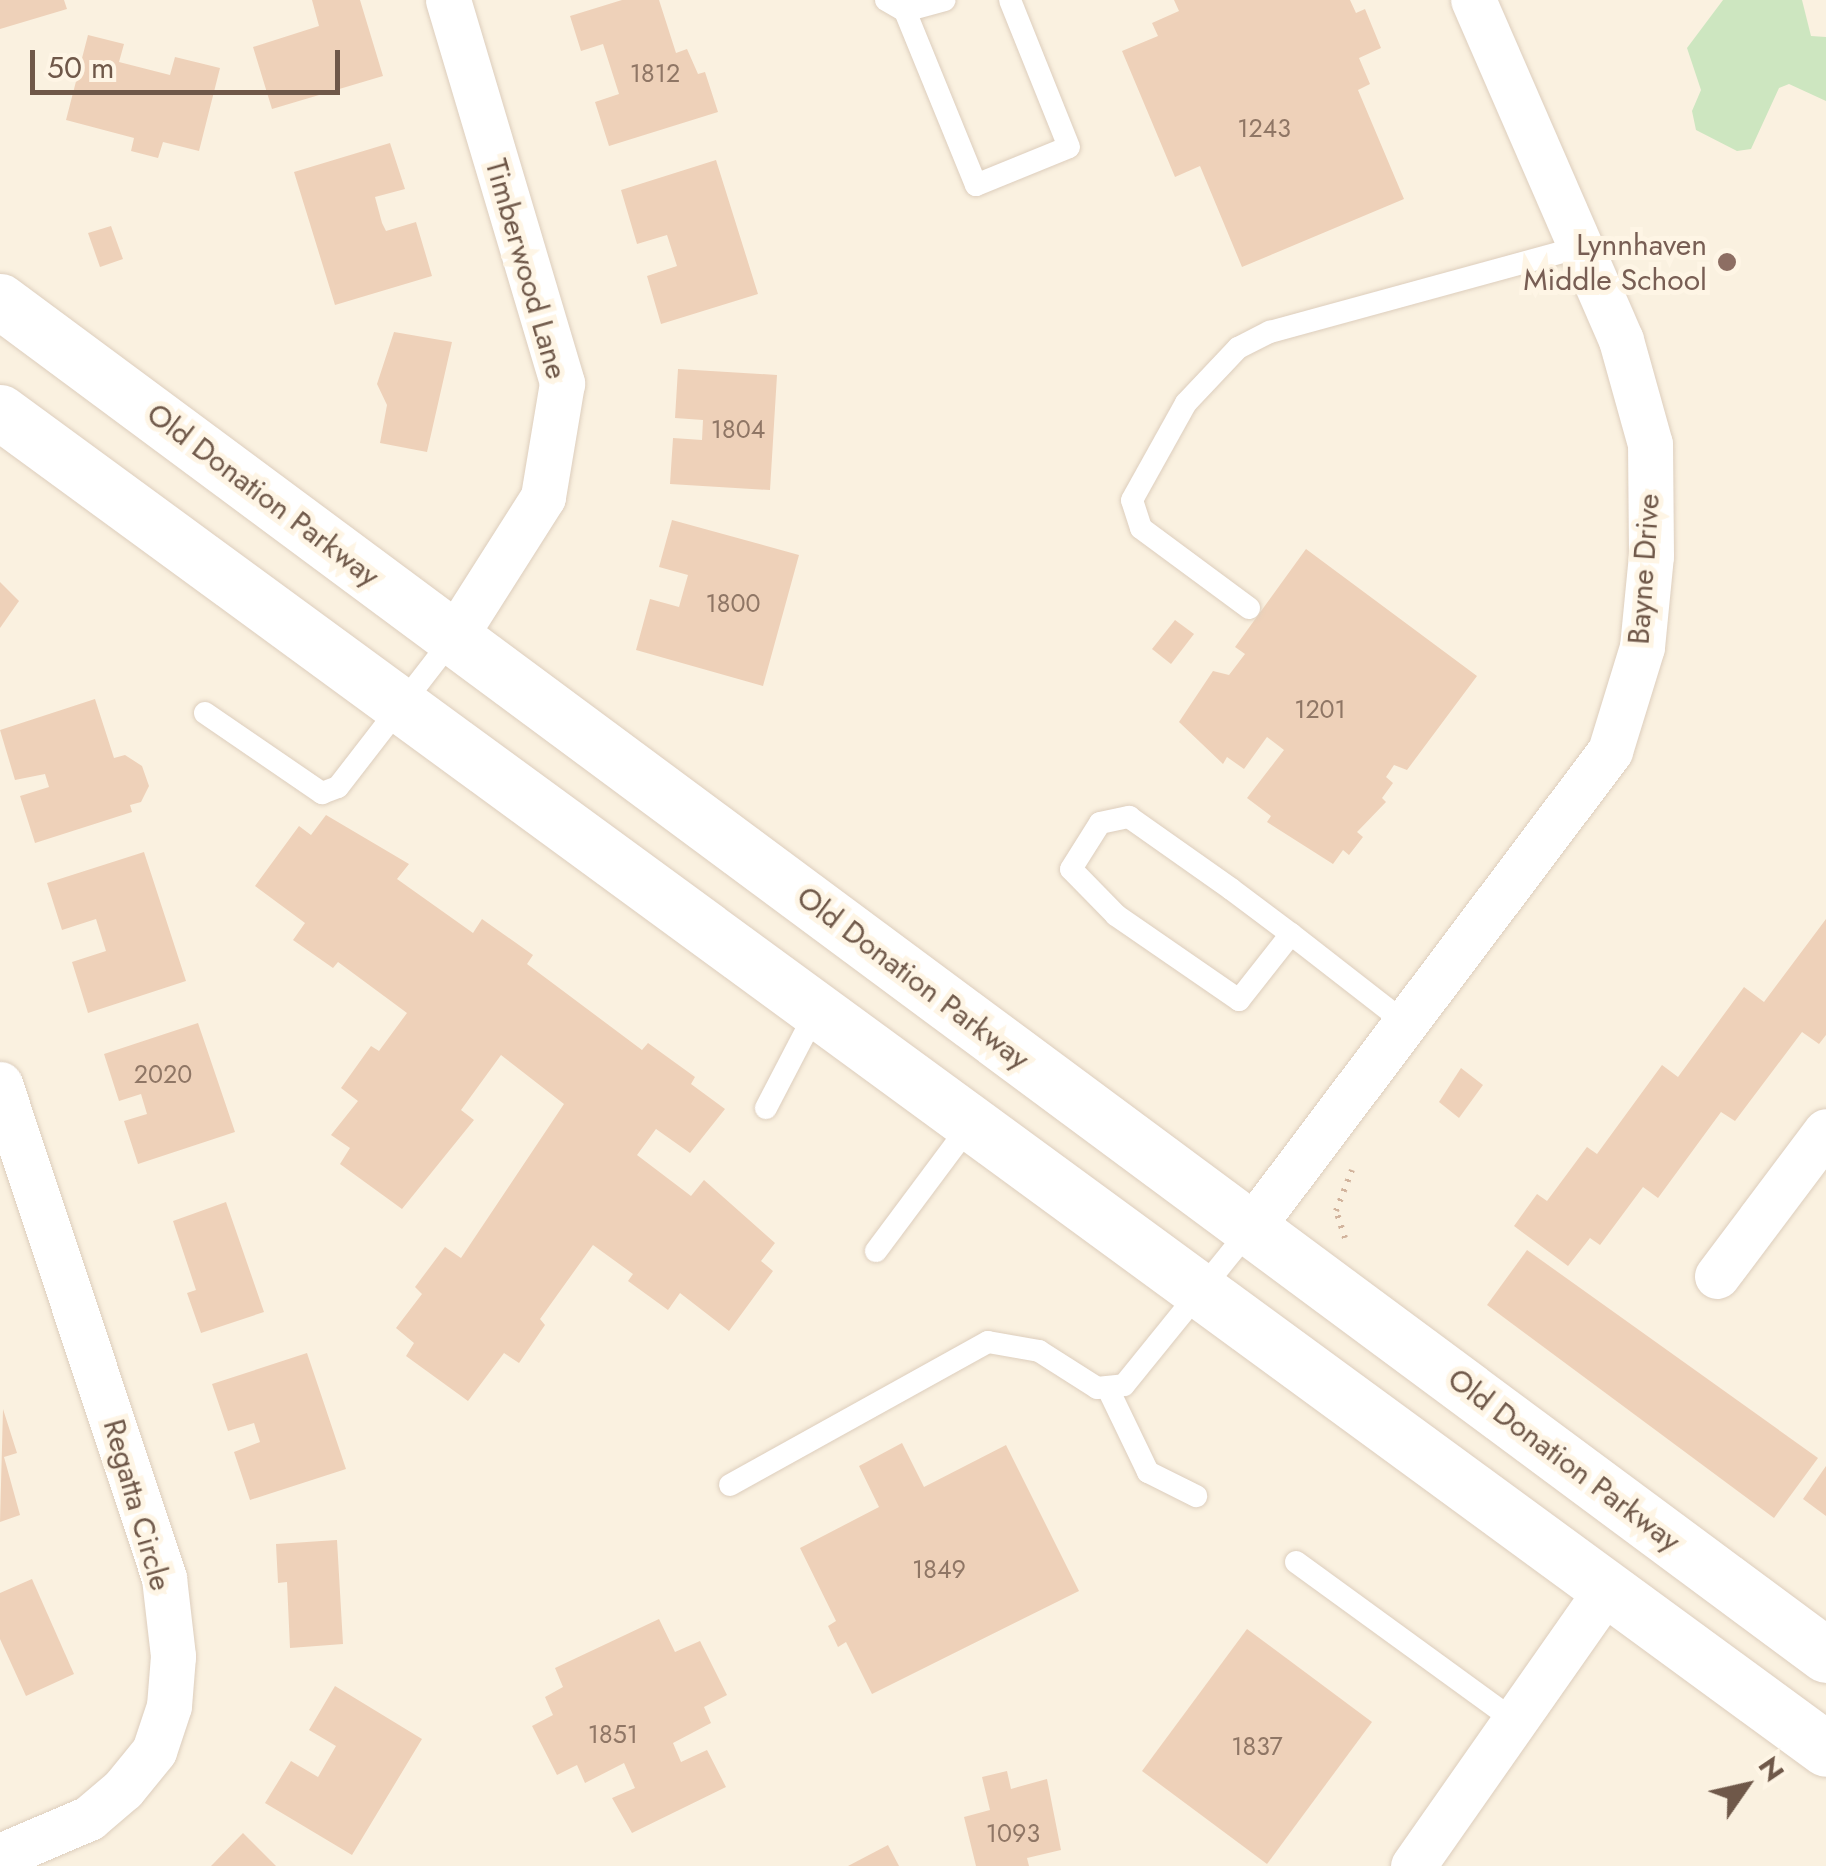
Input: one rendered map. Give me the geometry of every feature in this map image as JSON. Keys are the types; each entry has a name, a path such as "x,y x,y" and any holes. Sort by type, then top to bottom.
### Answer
{"street":[{"name":"Timberwood Lane","path":"448,0 562,383 543,497 454,637"},
{"name":"Bayne Drive","path":"1251,1228 1409,1026 1610,751 1642,648 1651,556 1650,444 1621,340 1473,0"},
{"name":"Old Donation Parkway","path":"0,300 1826,1655"},
{"path":"0,412 1826,1749"},
{"name":"Regatta Circle","path":"0,1084 164,1578 173,1656 170,1706 154,1751 123,1789 89,1818 0,1856"},
{"path":"1717,1276 1826,1131"},
{"path":"1413,1866 1608,1588"}],"lane":[{"path":"945,0 896,5 976,185 1070,147 1010,0"},
{"path":"1249,608 1142,528 1132,500 1186,402 1238,348 1270,332 1580,247"},
{"path":"204,713 322,794 338,788 454,637"},
{"path":"1292,934 1239,1000 1116,914 1071,869 1100,823 1129,817 1292,934 1409,1026"},
{"path":"766,1108 816,1012"},
{"path":"876,1251 970,1125"},
{"path":"1109,1391 1124,1385 1251,1228"},
{"path":"730,1484 988,1342 1039,1351 1109,1391 1148,1472 1196,1496"},
{"path":"1296,1562 1515,1721"}],"green space":[{"path":"1723,0 1802,0 1811,36 1826,37 1826,101 1789,84 1779,88 1751,149 1737,151 1696,130 1692,111 1701,90 1687,48"}],"building":[{"path":"0,0 64,0 67,9 0,29"},
{"path":"312,0 360,0 383,76 272,109 253,47 319,26"},
{"path":"622,0 659,0 676,53 687,49 698,74 705,72 718,112 609,146 595,102 619,94 603,44 581,51 570,16"},
{"path":"1174,0 1350,0 1356,13 1365,9 1381,48 1359,58 1370,84 1358,90 1404,199 1242,267 1200,166 1175,177 1122,51 1158,36 1152,23 1179,11"},
{"path":"88,35 124,44 119,62 170,75 175,57 220,68 199,151 163,142 158,158 131,151 134,138 66,120"},
{"path":"390,143 405,189 375,197 382,223 386,231 416,222 432,276 335,305 294,172"},
{"path":"716,160 758,294 661,324 647,276 677,266 667,235 637,244 621,190"},
{"path":"111,226 123,259 100,267 88,233"},
{"path":"394,332 452,342 427,452 380,443 387,405 377,384"},
{"path":"678,369 777,375 770,490 670,484 673,438 702,440 703,420 675,418"},
{"path":"672,520 799,555 763,686 636,650 650,599 679,607 688,575 659,567"},
{"path":"1306,549 1477,676 1407,770 1394,765 1386,777 1393,783 1382,798 1386,802 1357,832 1363,837 1349,855 1343,850 1333,864 1267,822 1271,816 1247,798 1284,750 1267,737 1244,769 1227,757 1223,764 1179,722 1213,671 1229,675 1245,654 1235,647"},
{"path":"0,582 19,601 0,628"},
{"path":"1175,620 1194,634 1171,664 1152,649"},
{"path":"95,699 114,758 125,755 142,766 149,786 141,802 130,805 132,812 35,843 20,796 49,787 45,774 15,780 0,730"},
{"path":"326,815 409,864 397,879 473,933 482,919 533,955 527,964 642,1050 648,1043 695,1077 691,1084 725,1109 690,1153 656,1129 637,1155 691,1196 704,1180 775,1243 761,1261 773,1271 729,1331 680,1293 668,1310 628,1281 633,1274 593,1245 540,1319 545,1325 519,1363 504,1353 468,1401 406,1356 414,1343 396,1328 422,1294 415,1287 445,1247 461,1258 564,1104 501,1055 461,1110 474,1120 402,1209 340,1164 350,1148 331,1135 358,1101 341,1088 371,1046 379,1051 407,1013 338,962 333,968 293,940 305,923 255,886 299,826 311,835"},
{"path":"144,852 186,981 88,1013 72,962 106,951 96,919 62,930 47,883"},
{"path":"1826,919 1826,1035 1819,1044 1802,1032 1735,1121 1721,1112 1658,1198 1643,1187 1600,1245 1590,1238 1568,1266 1514,1226 1537,1194 1547,1201 1587,1147 1597,1154 1662,1065 1678,1077 1744,987 1764,1002"},
{"path":"198,1023 235,1132 138,1164 124,1121 147,1114 141,1094 119,1101 104,1054"},
{"path":"1461,1068 1483,1085 1459,1118 1439,1102"},
{"path":"226,1202 264,1312 201,1333 187,1293 196,1290 173,1221"},
{"path":"1527,1250 1818,1458 1774,1518 1487,1305"},
{"path":"307,1353 346,1469 250,1500 234,1452 260,1442 254,1423 228,1431 212,1384"},
{"path":"3,1409 17,1453 4,1457 20,1515 0,1522"},
{"path":"902,1443 924,1487 1006,1445 1079,1591 872,1694 846,1642 838,1647 828,1626 836,1621 800,1548 879,1507 859,1466"},
{"path":"1826,1466 1826,1516 1803,1499"},
{"path":"337,1540 343,1644 290,1648 287,1582 278,1583 276,1544"},
{"path":"32,1579 74,1674 26,1696 0,1639 0,1593"},
{"path":"659,1619 675,1652 700,1641 727,1695 704,1707 711,1723 673,1743 681,1762 707,1750 726,1787 632,1833 612,1798 635,1788 624,1763 585,1783 577,1765 557,1775 532,1726 553,1715 545,1697 563,1687 555,1668"},
{"path":"1247,1629 1372,1722 1267,1864 1142,1771"},
{"path":"335,1686 422,1739 352,1855 265,1803 291,1761 318,1777 336,1746 309,1730"},
{"path":"1007,1771 1011,1789 1047,1779 1061,1850 1027,1858 1029,1866 976,1866 964,1817 990,1810 982,1777"},
{"path":"243,1833 276,1866 211,1866"},
{"path":"888,1845 899,1866 848,1866"}],"place":[{"name":"Lynnhaven Middle School","path":"1727,262"}]}
